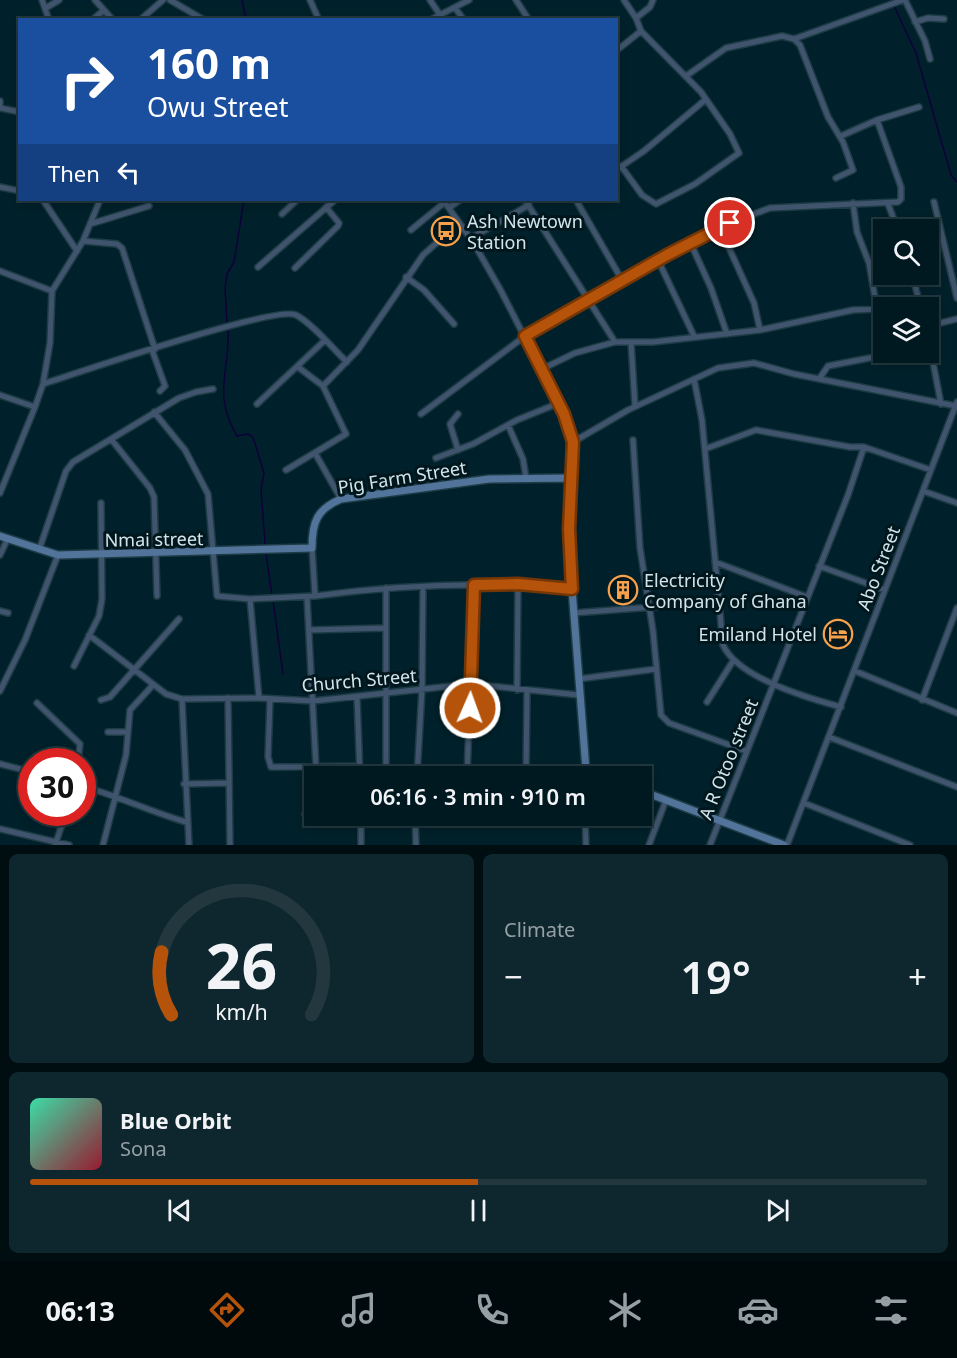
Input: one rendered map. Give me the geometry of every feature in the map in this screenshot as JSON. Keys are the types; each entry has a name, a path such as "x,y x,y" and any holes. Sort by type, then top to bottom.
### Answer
{"street":[{"path":"42,0 48,18"},
{"path":"46,8 59,0"},
{"path":"95,0 111,18"},
{"path":"142,18 163,0"},
{"path":"171,0 201,18"},
{"path":"310,0 318,18"},
{"path":"430,0 441,15"},
{"path":"434,18 469,0"},
{"path":"516,0 529,18"},
{"path":"624,0 636,18 640,31 686,76 705,100 738,148 737,156 695,184 656,204 642,195 618,167 644,151 705,100"},
{"path":"636,18 650,7 653,0"},
{"path":"794,39 903,1 926,41 930,59"},
{"path":"455,8 462,18"},
{"path":"94,18 104,10"},
{"path":"915,22 928,18 944,19"},
{"path":"618,49 640,31"},
{"path":"686,76 726,48 782,36 794,39 800,45 828,117 841,136 853,170 836,178"},
{"path":"0,101 0,108 18,112"},
{"path":"841,136 877,120 919,107"},
{"path":"421,414 525,336 622,280 720,228 770,208 853,203 888,204 901,199 901,187 877,120"},
{"path":"0,187 18,191"},
{"path":"44,201 77,251"},
{"path":"0,493 43,384 50,343 52,291 83,241 100,201"},
{"path":"282,214 296,201"},
{"path":"258,267 334,201"},
{"path":"411,230 444,201 471,238 525,336 559,403 573,442 572,589 585,766"},
{"path":"449,208 459,201"},
{"path":"526,201 615,342"},
{"path":"577,201 622,280"},
{"path":"934,202 957,298"},
{"path":"853,203 857,232 869,263 877,297"},
{"path":"888,204 894,219"},
{"path":"471,238 529,205"},
{"path":"90,224 149,206"},
{"path":"295,268 338,226 339,223 326,207"},
{"path":"323,386 374,328 406,277 423,255 459,223"},
{"path":"720,228 754,303 760,330"},
{"path":"83,241 117,244 122,248 165,386 160,391"},
{"path":"691,244 711,288 727,334"},
{"path":"658,261 694,336"},
{"path":"0,271 52,291"},
{"path":"406,277 424,290 454,324"},
{"path":"542,369 575,353 615,342 653,342 760,330 853,310 873,309"},
{"path":"43,384 208,330 288,313 304,321 346,362"},
{"path":"939,323 957,319"},
{"path":"257,404 324,341"},
{"path":"631,342 635,406"},
{"path":"819,379 824,368 828,366 873,357"},
{"path":"573,442 635,406 718,368 754,363 942,404 956,404"},
{"path":"933,363 942,404"},
{"path":"286,470 346,434 323,386 298,367"},
{"path":"694,379 705,449 723,645 733,661 744,669 774,683 841,707"},
{"path":"39,550 66,471 73,462 154,412 188,395 213,390"},
{"path":"0,395 35,407"},
{"path":"436,458 559,403"},
{"name":"Abo Street","path":"786,845 956,404"},
{"path":"154,412 185,450 208,494 211,552 217,596 250,599 307,598 386,588 518,584 572,589"},
{"path":"458,414 450,424 458,450"},
{"path":"508,425 523,459 526,478"},
{"path":"705,449 756,430 850,447 864,447 931,470"},
{"path":"111,439 150,488 154,497 157,596"},
{"path":"633,440 640,548 650,608 658,702 664,719 746,752"},
{"name":"A R Otoo street","path":"710,845 848,495 864,447"},
{"path":"315,453 341,499"},
{"name":"Pig Farm Street","path":"315,596 312,548 315,519 321,510 341,499 456,483 571,477"},
{"path":"923,491 957,503"},
{"path":"74,666 99,616 102,599 101,503"},
{"path":"0,555 4,537"},
{"name":"Nmai street","path":"4,537 58,555 312,548"},
{"path":"0,691 25,640 58,555"},
{"path":"715,562 807,597"},
{"path":"819,566 885,590"},
{"path":"517,690 518,584"},
{"path":"467,766 474,585"},
{"path":"386,588 386,766"},
{"path":"418,766 422,689 423,588"},
{"path":"307,598 316,766"},
{"path":"250,599 259,698"},
{"path":"573,613 719,602"},
{"path":"922,700 957,608"},
{"path":"0,611 8,613"},
{"path":"101,700 110,697 179,619"},
{"path":"309,630 386,628"},
{"name":"Church Street","path":"89,635 166,694 182,699 259,698 314,701 470,684 526,691 579,694"},
{"path":"707,702 733,661"},
{"path":"578,679 656,669"},
{"path":"855,671 957,713"},
{"path":"103,845 126,755 131,706 153,685"},
{"path":"526,691 526,766"},
{"path":"357,697 359,766"},
{"path":"228,698 230,845"},
{"path":"182,699 184,784 189,845"},
{"path":"270,699 268,764 276,768 304,767"},
{"path":"37,703 80,744 80,748"},
{"path":"108,732 128,732"},
{"path":"829,737 957,787"},
{"path":"0,764 18,768"},
{"path":"184,784 229,783"},
{"path":"96,790 116,795 147,810 186,822"},
{"path":"652,795 772,843 786,845"},
{"path":"649,845 666,800"},
{"path":"804,803 910,845"},
{"path":"56,844 62,826"},
{"path":"360,826 361,845"},
{"path":"416,826 416,845"},
{"path":"585,826 586,845"},
{"path":"0,829 56,844 69,845"}],"waterway":[{"path":"242,0 246,18"},
{"path":"894,6 916,53 951,175 957,182"},
{"path":"227,323 225,288 227,274 234,262 244,201"},
{"path":"228,331 224,383 225,407 237,436 248,434 253,437 264,473 261,489 265,544"},
{"path":"266,553 272,596"},
{"path":"273,600 283,674"}],"place":[{"name":"Ash Newtown Station","path":"446,231"},
{"name":"Electricity Company of Ghana","path":"623,590"},
{"name":"Emiland Hotel","path":"838,634"}],"route":[{"path":"470,708 474,585 518,584 572,589 569,529 573,442 556,396 525,336 667,255 730,223"}]}
